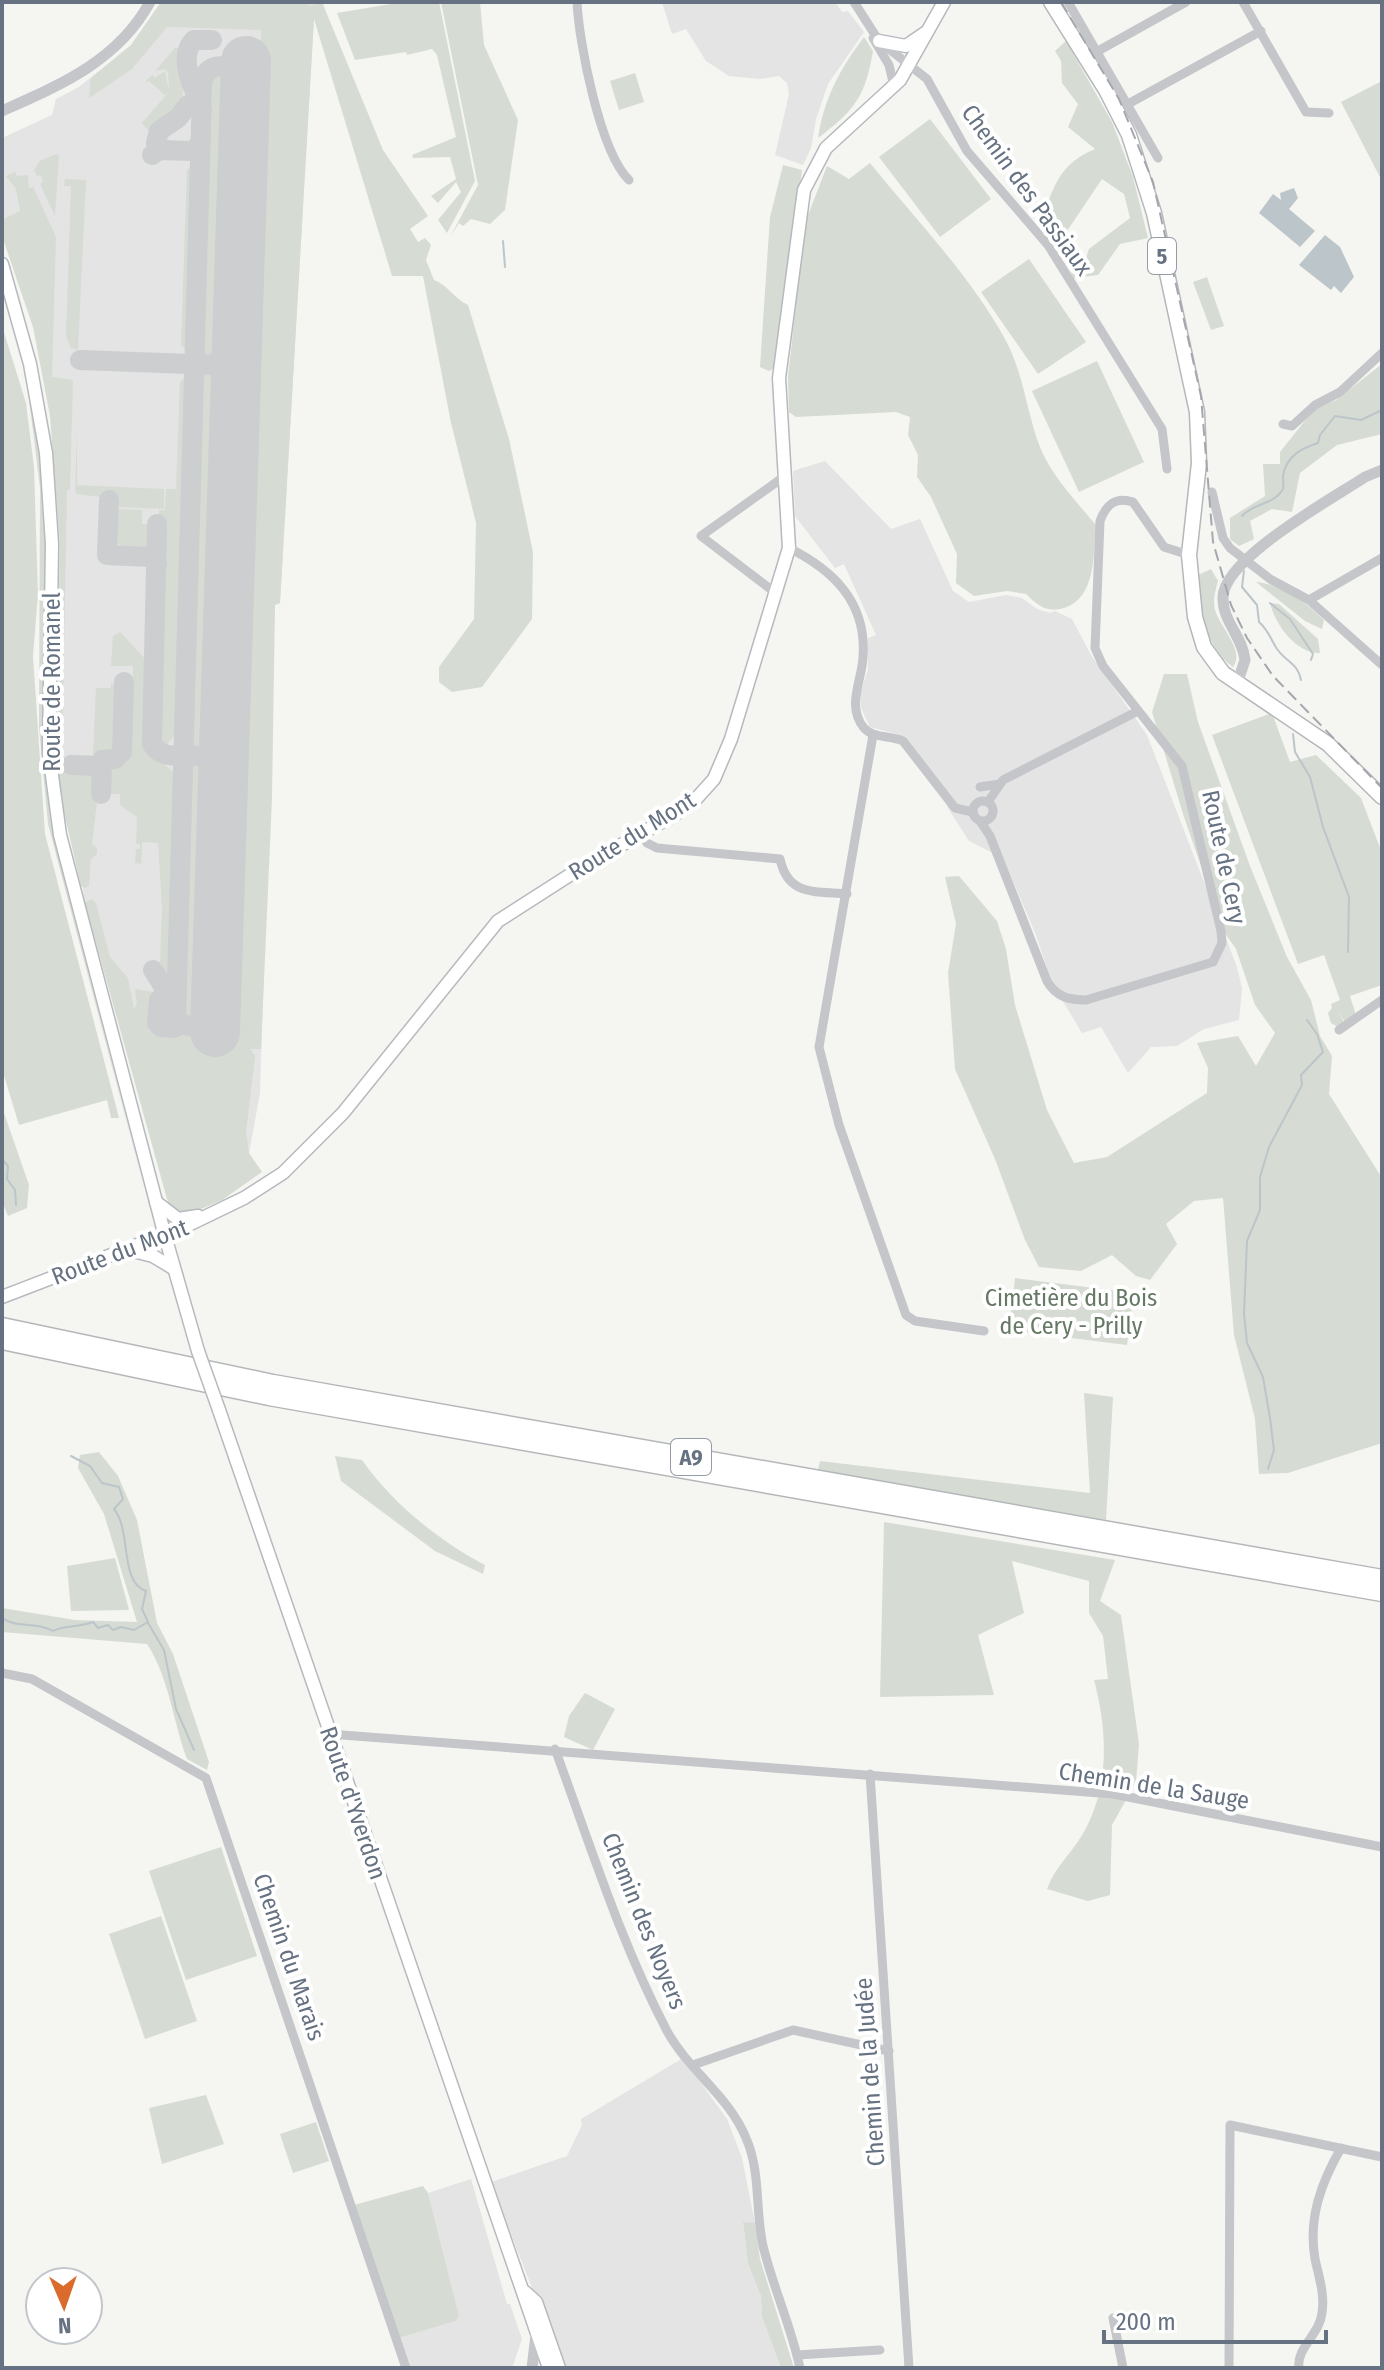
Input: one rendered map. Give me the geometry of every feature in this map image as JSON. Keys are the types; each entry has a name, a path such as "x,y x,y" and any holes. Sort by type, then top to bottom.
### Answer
{"highway":[{"name":"A9","path":"2,1326 259,1381 1382,1578"},
{"name":"A9","path":"2,1341 269,1397 1382,1593"}],"main road":[{"name":"Route du Mont","path":"2,1297 165,1236 226,1208 283,1173 327,1132 498,921 696,799 719,770 789,548 779,378 804,190 826,148 894,86 910,65 944,2"},
{"name":"5","path":"1051,2 1078,42 1129,135 1154,213 1199,431 1189,555 1195,617 1204,647 1218,667 1237,684 1328,744 1382,797"},
{"path":"876,36 906,46 930,28"},
{"name":"Route de Romanel","path":"2,264 30,364 49,483 52,556 48,717 52,783 60,835 165,1236"},
{"path":"156,1202 178,1219 226,1208"},
{"name":"Route d'Yverdon","path":"165,1236 198,1351 549,2368"},
{"path":"129,1250 153,1256 173,1268"},
{"path":"522,2289 536,2302 559,2368"}],"street":[{"path":"2,111 94,65 126,37 150,2"},
{"path":"577,2 589,81 616,164 629,180"},
{"path":"854,2 876,36 873,41 894,75 894,86"},
{"path":"1068,2 1158,158"},
{"path":"1098,51 1186,2"},
{"path":"1243,2 1306,112 1329,113"},
{"path":"1128,104 1261,31"},
{"name":"Chemin des Passiaux","path":"876,36 927,79 967,151 1048,245 1162,429 1167,469"},
{"path":"1283,424 1292,426 1315,405 1340,392 1382,353"},
{"path":"1237,684 1245,666 1244,653 1226,616 1222,599 1228,579 1244,560 1365,477 1382,470"},
{"path":"777,594 701,536 785,476"},
{"path":"1212,492 1223,538 1244,560 1309,600 1382,665"},
{"name":"Route de Cery","path":"980,821 990,836 1047,981 1057,993 1069,1000 1086,1000 1213,962 1222,943 1221,931 1182,766 1103,666 1095,648 1104,511 1114,501 1133,502 1164,547 1189,555"},
{"path":"789,548 824,567 837,578 849,598 863,639 856,712 863,727 873,735 893,736 903,741 955,808 973,812 980,821 989,820 993,815 988,802"},
{"path":"1309,600 1382,558"},
{"path":"980,787 1000,784 1138,711"},
{"path":"873,735 819,1047 839,1125 900,1305 906,1315 915,1321 984,1331"},
{"path":"988,802 1000,784"},
{"path":"973,812 979,802 988,802"},
{"path":"641,834 647,843 657,848 780,859 784,878 793,886 847,894"},
{"path":"1339,1030 1382,1000"},
{"name":"Chemin du Marais","path":"2,1673 32,1679 206,1778 406,2368"},
{"name":"Chemin de la Sauge","path":"329,1734 1113,1794 1382,1847"},
{"name":"Chemin des Noyers","path":"555,1749 625,1940 670,2035 737,2120 751,2150 764,2247 800,2368"},
{"name":"Chemin de la Judée","path":"870,1774 909,2368"},
{"path":"693,2065 793,2030 889,2051"},
{"path":"1229,2368 1230,2125 1382,2157"},
{"path":"1299,2368 1299,2356 1316,2333 1323,2309 1313,2235 1314,2209 1341,2148"},
{"path":"1113,2318 1123,2368"},
{"path":"532,2368 536,2330"},
{"path":"797,2355 880,2350"}],"shaded area":[{"path":"161,2 322,2 314,16 280,603 275,605 260,1093 249,1153 221,1198 85,904 77,850 64,805 57,681 60,532 55,418 35,323 2,233 2,138 52,115 56,99 79,87 131,45"},
{"path":"662,2 835,2 842,12 848,11 864,32 828,84 816,119 811,148 803,165 775,155 789,94 787,83 779,76 760,79 729,76 706,61 686,29 672,34"},
{"path":"1294,188 1298,198 1289,209 1315,231 1300,247 1259,213 1273,194 1281,200 1280,193"},
{"path":"1325,235 1340,247 1354,277 1341,293 1334,286 1331,290 1299,265"},
{"path":"825,461 891,529 920,519 953,591 969,602 1006,595 1022,598 1037,609 1050,613 1055,611 1072,619 1091,655 1147,735 1237,967 1242,988 1239,1020 1204,1029 1177,1046 1151,1047 1128,1073 1101,1027 1082,1033 1052,983 1036,935 1003,858 969,841 948,808 938,779 909,743 900,735 870,727 861,708 860,694 868,670 868,638 876,635 844,564 835,568 795,516 793,471"},
{"path":"683,2058 727,2119 742,2158 755,2223 743,2223 748,2264 761,2296 762,2317 781,2368 563,2368 491,2182 567,2156 582,2125 581,2119"},
{"path":"471,2179 507,2304 510,2304 522,2339 512,2368 409,2368 399,2338 456,2321 459,2315 428,2193"}],"green space":[{"path":"161,2 308,2 309,6 322,2 383,150 428,216 410,229 418,242 425,238 431,245 426,260 434,280 468,305 509,439 533,552 532,619 482,687 452,692 439,682 439,667 474,619 476,523 451,423 423,276 392,276 314,19 280,603 275,605 272,798 261,1049 250,1049 255,1056 246,1132 249,1153 262,1172 222,1200 185,1216 173,1211 167,1199 85,903 92,899 96,903 110,957 128,978 134,1009 137,1004 135,989 154,992 153,1031 229,1034 261,30 167,27 132,69 89,98 91,78 131,45"},
{"path":"403,2 439,2 475,181 447,233 438,220 461,192 456,182 438,203 431,196 456,179 450,157 413,158 412,155 456,137 437,55 432,49 407,55 406,52 355,60 337,13"},
{"path":"441,2 480,2 484,45 518,120 505,210 490,224 471,219 463,226 459,223 450,237 478,185"},
{"path":"864,37 873,51 862,91 850,110 818,138 834,84"},
{"path":"1066,41 1112,122 1133,177 1148,238 1120,244 1098,275 1073,278 1068,262 1086,258 1089,249 1130,218 1124,194 1102,179 1065,234 1051,235 1040,222 1065,170 1082,155 1095,149 1068,127 1078,104 1062,83 1061,61 1055,51"},
{"path":"175,48 184,48 183,94 175,116 148,130 142,123 168,93 165,95 149,81 144,83 153,74 154,78 165,71 169,92 168,72 165,69 155,71"},
{"path":"221,72 228,75 233,85 225,348 220,357 205,357 200,347 209,84 211,77"},
{"path":"635,73 644,102 619,110 610,81"},
{"path":"1382,81 1382,181 1341,102"},
{"path":"930,119 991,199 940,237 879,157"},
{"path":"59,155 55,216 40,184 43,182 41,175 37,176 34,170 40,161"},
{"path":"870,163 959,270 991,315 1016,363 1033,426 1047,462 1096,525 1088,584 1075,603 1064,608 1048,609 1026,594 1007,591 974,596 956,583 957,554 931,497 917,477 918,455 908,435 910,417 896,412 796,417 789,412 788,377 805,223 827,166 849,179"},
{"path":"192,165 197,171 192,345 186,350 181,345 187,170"},
{"path":"783,165 802,170 776,367 769,371 760,367 770,217"},
{"path":"15,172 17,176 28,175 29,188 33,187 56,237 52,377 73,380 70,490 67,490 62,755 69,767 93,769 100,777 92,844 97,848 97,854 91,859 89,886 85,888 81,886 63,808 57,761 60,547 50,416 33,327 2,236 2,220 20,211 16,189 6,176"},
{"path":"65,179 86,180 78,350 71,348 66,336 71,186 64,186"},
{"path":"1029,259 1086,342 1038,374 981,292"},
{"path":"1207,277 1224,326 1211,330 1193,282"},
{"path":"2,326 26,403 34,467 38,594 33,656 45,834 119,1118 111,1118 107,1100 19,1125 2,1069"},
{"path":"1097,361 1144,462 1079,492 1032,391"},
{"path":"1382,364 1382,434 1337,445 1300,473 1292,512 1272,509 1250,521 1254,539 1239,546 1230,539 1230,518 1265,496 1263,464 1280,464 1280,452 1315,408 1336,400"},
{"path":"212,369 219,372 224,382 212,738 207,747 193,747 188,736 200,381 202,374"},
{"path":"185,377 191,382 180,729 165,747 158,743 164,551 159,550 159,510 165,510 166,489 176,489 180,382"},
{"path":"29,399 42,469 46,560 43,728 49,801 65,883 144,1188 48,824 39,728 40,488"},
{"path":"77,430 77,485 164,489 164,509 117,507 117,499 77,494 75,490"},
{"path":"117,509 142,510 142,524 154,524 153,550 124,550 116,541"},
{"path":"1211,569 1218,581 1214,601 1216,613 1236,654 1233,667 1215,648 1203,613 1198,575"},
{"path":"1256,582 1285,590 1301,600 1324,620 1322,629 1305,621"},
{"path":"1270,603 1279,604 1318,639 1320,653 1303,649 1288,636"},
{"path":"120,632 148,662 146,748 178,779 172,974 169,982 160,962 162,908 158,843 142,842 141,864 135,863 136,849 140,849 140,844 136,844 137,817 120,805 120,794 104,794 105,762 116,761 124,753 127,682 133,682 133,666 111,666 113,636"},
{"path":"1164,674 1187,674 1198,722 1250,866 1287,957 1311,1000 1320,1036 1332,1056 1329,1094 1382,1178 1382,1443 1288,1473 1259,1474 1255,1419 1234,1335 1223,1198 1194,1201 1166,1224 1177,1244 1150,1280 1136,1276 1112,1255 1081,1271 1039,1267 955,1069 948,973 956,924 945,877 959,876 997,921 1006,949 1015,1005 1047,1110 1074,1163 1107,1157 1207,1093 1208,1068 1197,1043 1238,1036 1256,1066 1275,1033 1255,1005 1236,949 1224,932 1184,817 1152,712"},
{"path":"111,683 122,686 120,748 115,756 93,757 96,688 111,688"},
{"path":"1272,713 1290,762 1316,755 1361,798 1382,853 1382,985 1350,996 1356,1015 1345,1022 1337,1010 1344,1022 1338,1027 1331,1023 1328,1013 1331,1004 1340,1000 1324,955 1298,964 1212,735"},
{"path":"200,760 209,766 212,774 204,1009 198,1019 184,1019 179,1008 187,772 189,765"},
{"path":"2,1107 29,1185 27,1208 8,1216 2,1201"},
{"name":"Cimetière du Bois de Cery - Prilly","path":"1015,1278 1134,1293 1127,1345 1009,1330"},
{"path":"1084,1393 1113,1397 1106,1520 818,1470 820,1461 1090,1493"},
{"path":"99,1452 118,1476 137,1520 157,1623 173,1654 209,1762 207,1770 187,1759 166,1685 147,1644 2,1632 2,1608 75,1620 137,1622 104,1514 78,1468 80,1455"},
{"path":"335,1456 362,1460 387,1491 418,1520 485,1565 483,1574 435,1551 341,1481"},
{"path":"884,1522 1115,1560 1100,1601 1121,1615 1139,1744 1136,1782 1112,1825 1110,1895 1088,1901 1047,1889 1081,1837 1102,1780 1104,1740 1094,1680 1108,1679 1103,1636 1089,1613 1089,1581 1012,1561 1024,1613 978,1635 994,1695 880,1697"},
{"path":"115,1558 129,1610 71,1611 67,1566"},
{"path":"585,1693 615,1709 593,1750 564,1737 569,1716"},
{"path":"221,1847 257,1956 186,1980 149,1871"},
{"path":"161,1916 197,2021 145,2039 109,1934"},
{"path":"206,2095 224,2144 162,2164 149,2108"},
{"path":"316,2122 329,2161 293,2173 280,2134"},
{"path":"423,2186 428,2193 459,2315 456,2321 399,2338 354,2205"},
{"path":"743,2222 755,2223 760,2259 794,2368 781,2368 762,2317 761,2296 748,2264"}],"waterway":[{"path":"503,241 505,267"},
{"path":"1242,516 1279,494 1287,463 1301,450 1318,443 1320,435 1335,416 1361,420 1382,410"},
{"path":"1244,571 1242,587 1257,605 1259,622 1280,653 1297,670 1301,680"},
{"path":"1270,603 1290,619 1313,654 1311,660"},
{"path":"1293,734 1295,752 1310,777 1323,827 1349,897 1348,952"},
{"path":"1268,1469 1274,1450 1270,1418 1263,1377 1247,1343 1244,1314 1247,1241 1260,1210 1260,1177 1269,1147 1302,1085 1301,1075 1323,1052 1317,1034 1307,1020"},
{"path":"2,1159 8,1166 7,1179 15,1190 16,1205"},
{"path":"2,1618 53,1631 93,1622 98,1628 108,1625 113,1630 121,1627 134,1630 148,1622 142,1609 146,1591 132,1577 123,1530 114,1509 123,1499 119,1487 102,1483 90,1466 71,1456"},
{"path":"148,1623 164,1650 176,1709 194,1750"}],"taxiway":[{"path":"200,103 188,71 187,54 194,40 212,40"},
{"path":"216,1006 210,1018 199,1025 187,1026 176,1018 201,97 206,73 218,66 238,73 246,85"},
{"path":"162,150 156,143 159,131 178,118 188,105 198,104 202,110"},
{"path":"152,155 159,150 194,151 201,142"},
{"path":"213,364 231,357 238,340"},
{"path":"80,360 218,365 232,374 236,388"},
{"path":"109,500 107,555 150,557 157,564"},
{"path":"157,524 152,744 159,752 169,755 212,758 219,765 224,778"},
{"path":"102,766 102,760 115,759 122,752 124,682"},
{"path":"207,755 219,749 225,734"},
{"path":"71,765 102,766 101,794"},
{"path":"153,970 175,1005"},
{"path":"175,1028 161,1027 157,1023 159,1000 172,992 176,980"}],"runway":[{"path":"215,1032 246,61"}],"railway":[{"path":"1061,2 1119,99 1153,182 1201,396 1213,542 1231,605 1247,638 1273,676 1382,788"}]}
